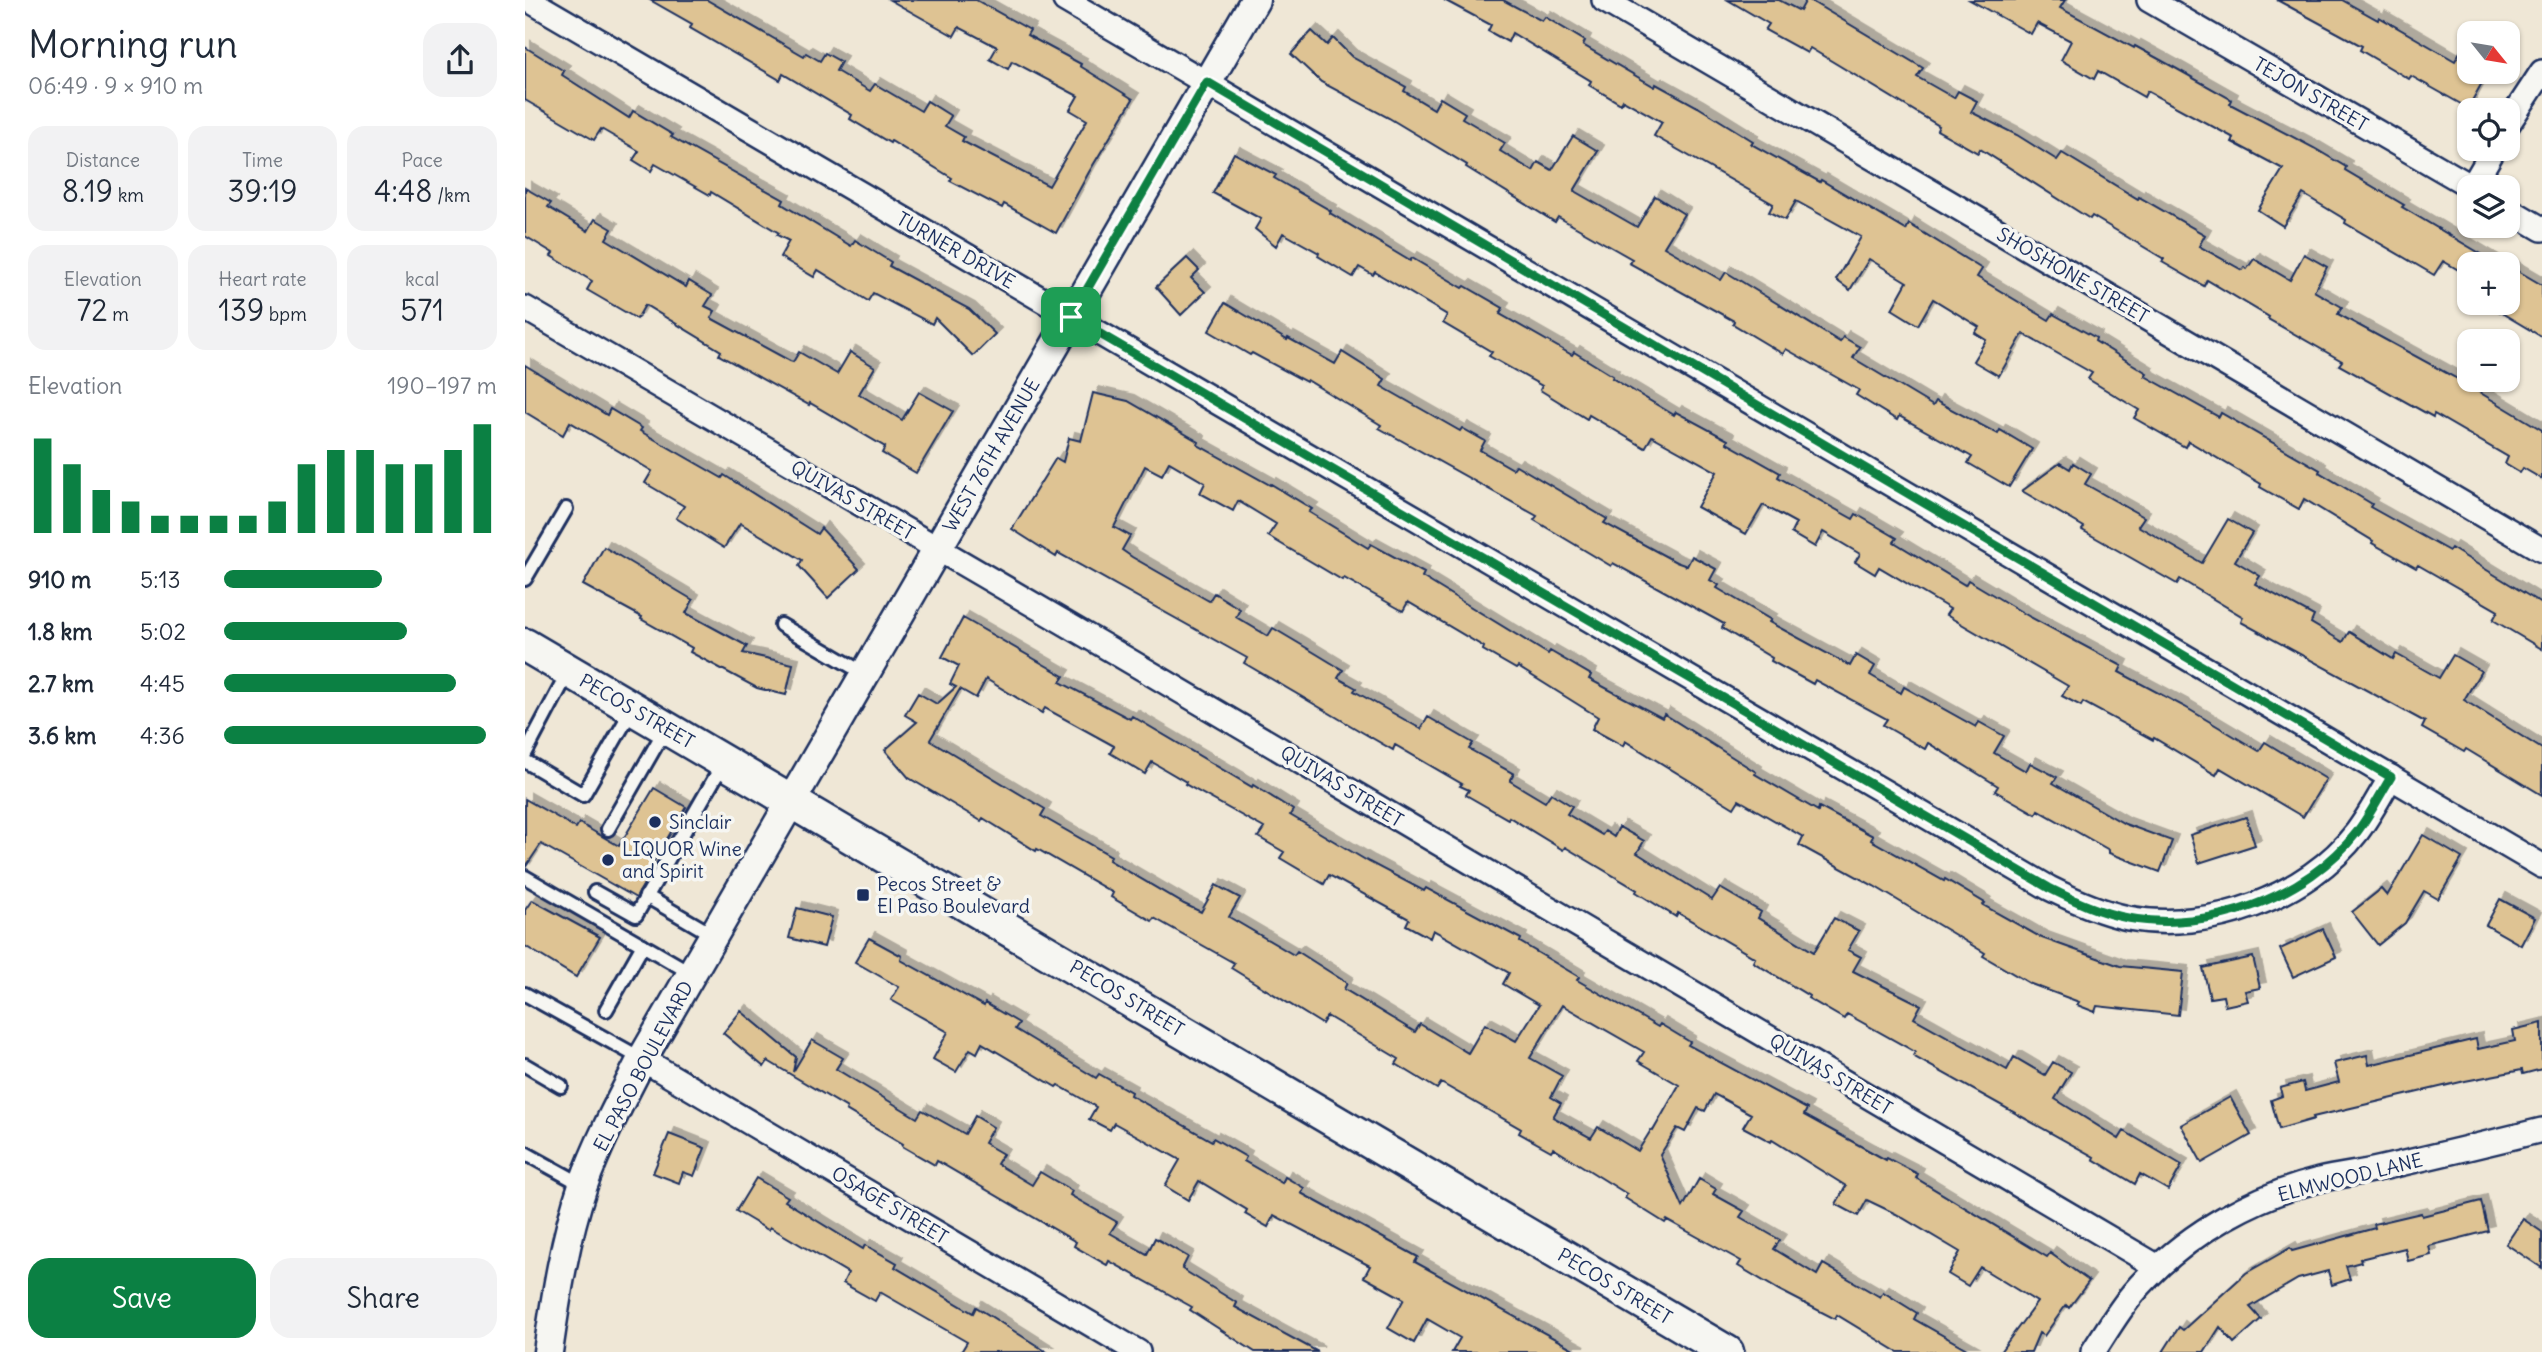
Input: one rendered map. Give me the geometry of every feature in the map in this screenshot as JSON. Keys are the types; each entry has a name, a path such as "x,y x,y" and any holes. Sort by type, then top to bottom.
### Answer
{"main road":[{"name":"PECOS STREET","path":"525,645 1727,1352"}],"street":[{"name":"TURNER DRIVE","path":"529,0 2049,888 2103,912 2162,921 2212,916 2266,899 2313,874 2329,861 2357,832 2391,777"},
{"path":"1066,0 2542,866"},
{"name":"WEST 76TH AVENUE","path":"791,800 1255,0"},
{"name":"SHOSHONE STREET","path":"1605,0 2542,550"},
{"name":"TEJON STREET","path":"2149,0 2457,178"},
{"path":"2520,106 2542,72"},
{"path":"2520,216 2542,229"},
{"name":"QUIVAS STREET","path":"525,308 2158,1267"},
{"name":"EL PASO BOULEVARD","path":"548,1352 567,1246 583,1185 613,1114 791,800"},
{"name":"OSAGE STREET","path":"642,1059 1138,1352"},
{"name":"ELMWOOD LANE","path":"2093,1352 2117,1316 2158,1267 2207,1229 2235,1213 2266,1198 2319,1180 2542,1130"}],"lane":[{"path":"525,579 566,509"},
{"path":"781,625 865,674"},
{"path":"525,754 569,671"},
{"path":"525,761 583,795 633,708"},
{"path":"608,829 666,727"},
{"path":"595,892 636,915 724,761"},
{"path":"525,877 691,973"},
{"path":"646,896 713,935"},
{"path":"606,1010 643,945"},
{"path":"525,994 642,1059"},
{"path":"525,1065 561,1086"},
{"path":"525,1153 583,1185"}],"building":[{"path":"650,0 707,0 804,56 806,53 820,61 825,53 841,62 836,71 870,91 875,84 921,111 927,101 951,116 945,126 964,137 962,141 1049,186 1087,120 1070,110 1078,96 1012,61 1008,69 990,59 997,47 959,27 954,36 890,0 976,0 1030,30 1027,35 1081,64 1080,66 1133,99 1056,233 1004,204 1002,208 950,181 952,178 850,119 852,115 783,74 780,80 690,28 692,24"},
{"path":"1444,0 1503,0 1542,21 1545,17 1585,41 1583,45 1655,87 1656,84 1698,107 1753,141 1751,144 1820,182 1821,180 1906,230 1909,224 1982,269 1977,277 2049,320 2053,314 2096,338 2095,341 2147,373 2145,376 2219,417 2221,413 2320,470 2319,472 2372,504 2370,507 2449,551 2451,548 2542,604 2542,649 2493,620 2498,611 2418,565 2416,568 2372,543 2373,541 2304,499 2299,509 2188,441 2185,447 2134,418 2139,410 2088,379 2092,373 2023,334 1999,376 1973,361 1986,340 1975,333 1979,327 1933,299 1918,325 1892,309 1907,282 1869,259 1850,290 1836,280 1861,237 1796,201 1785,220 1769,212 1773,204 1654,136 1662,122 1623,100 1621,104 1589,85 1591,81 1512,33 1508,42 1488,31 1491,25"},
{"path":"1728,0 1779,0 1800,11 1806,0 1809,0 1923,68 1917,77 1954,98 1958,91 1977,101 1971,112 2017,135 2057,160 2062,153 2205,235 2199,246 2242,270 2244,267 2247,269 2254,259 2290,280 2304,254 2327,267 2314,291 2342,307 2338,314 2457,379 2457,392 2479,392 2542,430 2542,479 2523,468 2520,473 2505,464 2508,457 2434,414 2433,417 2339,365 2342,361 2207,280 2204,286 2162,262 2164,259 2092,216 2090,219 1980,149 1978,153 1937,130 1939,126 1810,48 1807,53 1765,30 1769,24"},
{"path":"1970,0 2065,0 2060,8 2232,100 2230,104 2346,167 2345,170 2404,205 2402,207 2478,252 2457,252 2457,269 2443,261 2434,275 2345,223 2346,220 2303,194 2283,226 2258,210 2283,169 2232,142 2234,138 2147,91 2144,97 2098,71 2094,79 2061,60 2071,41 2037,23 2031,34"},
{"path":"2277,0 2342,0 2378,20 2379,17 2455,61 2457,57 2457,84 2481,84 2474,98 2457,98 2457,102 2411,76 2409,79 2360,50 2362,46"},
{"path":"1312,31 1327,45 1333,38 1352,57 1406,87 1404,91 1434,109 1440,98 1465,113 1462,118 1505,143 1500,151 1533,171 1538,162 1552,170 1573,136 1598,151 1574,191 1637,227 1655,196 1684,214 1664,247 1721,280 1726,272 1840,342 1843,337 1860,347 1853,358 1933,406 1936,401 1998,434 2000,430 2032,449 2009,487 1968,463 1972,457 1899,416 1897,420 1856,395 1859,390 1786,349 1783,354 1733,324 1734,321 1629,263 1632,259 1558,217 1555,222 1389,118 1321,82 1291,54"},
{"path":"525,47 564,71 562,75 629,118 633,111 673,135 671,137 784,200 782,204 851,246 855,240 891,262 889,266 969,309 995,334 973,356 935,318 932,324 873,293 868,301 818,270 814,277 780,257 789,241 777,235 779,233 711,192 710,195 655,164 651,171 633,160 639,151 601,129 594,140 525,100"},
{"path":"1234,153 1276,175 1274,178 1410,261 1412,258 1503,308 1500,314 1572,355 1574,352 1674,415 1676,412 1728,440 1727,443 1780,473 1778,477 1853,519 1856,514 1897,538 1894,542 1965,585 1968,580 2122,666 2119,672 2259,751 2265,742 2326,779 2303,817 2220,768 2216,775 2154,738 2153,740 2083,702 2081,706 2062,696 2068,686 1946,615 1950,609 1879,567 1875,574 1855,562 1860,554 1823,532 1815,547 1791,533 1796,523 1763,505 1746,534 1697,507 1717,472 1652,436 1645,448 1589,415 1587,419 1540,390 1542,386 1489,356 1492,352 1443,323 1447,315 1375,272 1373,275 1359,267 1353,277 1318,256 1319,253 1283,233 1276,246 1255,229 1261,219 1213,193"},
{"path":"525,188 551,203 548,207 588,231 595,219 612,229 606,239 686,287 689,281 712,295 705,306 715,311 711,318 790,361 793,362 799,352 837,374 850,352 875,367 859,394 902,420 919,392 953,411 916,473 882,453 885,447 810,403 809,405 719,355 721,351 645,305 637,319 587,290 592,281 551,256 553,253 525,236"},
{"path":"1187,258 1199,270 1191,278 1205,292 1181,315 1156,287"},
{"path":"2520,272 2542,285 2542,337 2505,315 2520,315"},
{"path":"1225,303 1287,340 1288,338 1335,364 1342,352 1385,379 1381,386 1460,431 1462,428 1485,441 1480,450 1513,469 1516,465 1607,519 1604,523 1676,562 1687,566 1692,556 1716,569 1710,580 1719,585 1717,588 1771,620 1769,622 1850,666 1856,655 1875,666 1870,675 1901,693 1904,687 1976,727 1979,722 2004,736 1994,753 2026,771 2030,763 2057,777 2053,783 2125,824 2172,841 2160,872 2109,853 2109,850 2038,810 2036,814 1995,791 1998,786 1928,743 1925,749 1883,725 1887,719 1815,680 1813,684 1771,661 1772,658 1722,628 1724,624 1613,563 1611,566 1534,520 1537,516 1379,428 1381,425 1307,380 1306,382 1252,353 1250,355 1209,331"},
{"path":"525,365 607,415 610,409 642,428 640,431 722,478 724,475 817,534 821,528 859,569 828,598 799,566 802,560 740,523 724,548 676,518 684,506 645,483 652,471 570,422 563,435 525,412"},
{"path":"1093,393 1128,401 1199,442 1198,445 1312,509 1309,512 1368,548 1371,544 1424,573 1422,577 1548,654 1550,651 1591,675 1589,679 1662,718 1664,714 1756,772 1755,774 1818,811 1819,807 1873,836 1871,840 1944,881 1945,879 1985,903 1983,905 2042,938 2120,966 2183,972 2178,1015 2097,1006 2095,1012 2077,1005 2079,1002 2031,984 1874,886 1799,845 1803,837 1739,800 1734,808 1625,741 1623,746 1592,729 1598,717 1518,667 1516,669 1483,650 1484,647 1408,602 1403,611 1344,578 1342,580 1268,536 1276,524 1238,501 1233,511 1200,493 1205,483 1169,462 1162,475 1145,466 1114,527 1130,536 1122,550 1132,557 1209,601 1214,593 1240,609 1236,617 1268,636 1273,628 1305,647 1343,670 1338,678 1356,688 1354,691 1421,729 1428,717 1473,743 1469,749 1514,774 1510,781 1545,802 1551,793 1572,806 1567,814 1602,835 1605,831 1614,837 1619,827 1644,841 1637,853 1712,900 1720,888 1761,912 1758,918 1814,952 1834,918 1859,931 1848,950 1861,957 1853,971 1921,1005 1914,1018 2007,1070 2014,1057 2045,1075 2053,1062 2071,1072 2055,1099 2119,1139 2124,1131 2182,1165 2168,1190 2140,1174 2135,1184 2093,1159 2094,1157 1913,1056 1915,1052 1847,1014 1844,1019 1753,962 1755,958 1678,913 1676,917 1565,847 1563,850 1466,795 1469,790 1460,786 1462,784 1395,745 1393,750 1244,663 1247,658 1058,553 1056,557 1012,529 1056,458 1063,462 1069,438 1081,441"},
{"path":"2060,463 2070,469 2073,463 2091,474 2085,484 2144,517 2138,526 2202,563 2228,519 2252,533 2235,561 2260,576 2255,584 2314,616 2311,623 2343,642 2349,632 2393,659 2396,654 2439,678 2453,655 2481,671 2464,700 2542,749 2542,795 2466,749 2464,752 2422,728 2425,722 2241,622 2243,617 2180,579 2177,584 2082,530 2084,527 2022,491"},
{"path":"604,547 693,600 686,613 747,646 743,653 793,664 786,695 757,688 690,652 692,648 583,585"},
{"path":"963,618 1064,676 1060,682 1130,719 1132,716 1252,787 1253,785 1293,810 1290,815 1369,862 1424,891 1426,888 1521,939 1520,942 1579,977 1577,980 1658,1027 1660,1024 1690,1042 1688,1045 1807,1109 1804,1115 1886,1160 1887,1158 1918,1174 1916,1178 2047,1257 2050,1253 2089,1281 2069,1308 2066,1305 2044,1336 2039,1333 2031,1352 2000,1352 2037,1302 1980,1267 1968,1286 1948,1274 1960,1252 1896,1214 1867,1200 1858,1216 1836,1204 1846,1186 1772,1140 1771,1142 1743,1127 1751,1114 1714,1094 1705,1111 1698,1108 1685,1132 1677,1128 1660,1155 1683,1207 1699,1179 1716,1189 1713,1194 1744,1211 1740,1217 1780,1240 1774,1249 1817,1275 1823,1264 1880,1297 1883,1292 1917,1313 1914,1319 1972,1352 1898,1352 1837,1315 1835,1319 1779,1290 1738,1266 1741,1261 1667,1220 1665,1223 1625,1198 1627,1194 1553,1148 1551,1151 1519,1133 1521,1129 1441,1083 1437,1089 1396,1064 1399,1059 1327,1016 1322,1024 1231,968 1234,963 1154,918 1152,921 1111,897 1113,893 983,818 981,821 909,778 885,750 917,722 905,715 918,693 937,704 956,687 950,684 959,666 942,657","holes":["986,679 1042,713 1045,708 1114,746 1110,753 1145,774 1152,762 1186,782 1185,784 1264,828 1258,837 1284,852 1280,858 1324,884 1329,875 1409,919 1406,925 1430,938 1433,930 1509,973 1503,984 1539,1005 1516,1041 1485,1024 1468,1053 1420,1024 1415,1032 1344,989 1347,983 1297,951 1294,955 1229,917 1240,898 1216,885 1201,912 1109,860 1111,856 1041,816 1045,809 930,740 960,689 976,698","1562,1005 1644,1052 1638,1061 1679,1085 1653,1131 1651,1130 1638,1151 1598,1127 1591,1138 1553,1117 1561,1103 1551,1097 1562,1076 1530,1058"]},
{"path":"654,788 686,807 652,864 654,866 636,898 541,844 525,868 525,799 576,828 579,823 619,846"},
{"path":"2246,817 2255,845 2199,863 2190,835"},
{"path":"2423,835 2462,858 2438,899 2424,891 2405,923 2378,945 2352,912 2381,889 2387,896"},
{"path":"2500,899 2535,918 2521,945 2486,925"},
{"path":"532,900 600,937 576,977 525,946 525,910"},
{"path":"797,908 832,917 824,947 789,938"},
{"path":"2323,929 2336,957 2293,977 2280,949"},
{"path":"869,938 902,956 901,960 1019,1023 1015,1029 1096,1078 1099,1074 1131,1092 1130,1095 1212,1141 1213,1138 1246,1157 1244,1161 1282,1183 1285,1177 1304,1188 1301,1193 1418,1257 1415,1262 1579,1352 1452,1352 1460,1338 1427,1319 1414,1343 1388,1328 1404,1299 1364,1277 1370,1266 1274,1215 1268,1227 1245,1214 1247,1210 1199,1181 1188,1200 1165,1186 1180,1160 1114,1123 1110,1130 1089,1119 1096,1107 1058,1085 1056,1087 982,1043 977,1053 970,1049 956,1072 933,1059 948,1032 891,1000 899,987 855,962"},
{"path":"2253,957 2260,988 2245,991 2248,1001 2225,1006 2223,996 2210,998 2203,968"},
{"path":"741,1011 796,1057 793,1072 812,1040 843,1058 836,1069 917,1118 922,1110 965,1134 975,1116 993,1127 984,1143 1003,1154 997,1164 1032,1185 1040,1172 1072,1191 1070,1195 1117,1222 1110,1233 1147,1254 1155,1238 1188,1257 1182,1269 1237,1303 1235,1307 1318,1352 1255,1352 1190,1310 1192,1307 1109,1261 1107,1265 1074,1246 1076,1242 937,1161 935,1165 902,1146 903,1144 846,1110 847,1108 768,1061 764,1067 723,1033"},
{"path":"2542,1023 2542,1069 2465,1081 2313,1117 2314,1119 2279,1129 2271,1100 2282,1096 2280,1088 2303,1082 2305,1091 2339,1082 2334,1063 2367,1055 2369,1065 2476,1039 2478,1049 2515,1041 2513,1030"},
{"path":"2230,1097 2251,1135 2202,1163 2181,1125"},
{"path":"669,1134 705,1148 694,1176 683,1172 679,1183 653,1173"},
{"path":"756,1178 788,1197 785,1201 863,1249 865,1245 897,1263 895,1267 973,1313 976,1307 1047,1352 961,1352 967,1342 880,1292 875,1301 843,1283 848,1273 770,1227 768,1230 736,1211"},
{"path":"2481,1201 2488,1231 2429,1246 2431,1255 2408,1261 2405,1248 2360,1259 2361,1262 2346,1266 2350,1279 2332,1285 2328,1271 2298,1279 2250,1307 2261,1319 2234,1343 2220,1327 2204,1352 2163,1352 2179,1327 2183,1330 2246,1273 2290,1248 2292,1251 2375,1228 2374,1224 2421,1213 2422,1216"},
{"path":"2523,1219 2542,1232 2542,1268 2506,1244"}],"place":[{"name":"Sinclair","path":"655,822"},
{"name":"LIQUOR Wine and Spirit","path":"608,860"},
{"name":"Pecos Street & El Paso Boulevard","path":"863,895"}],"route":[{"path":"1207,82 2391,777 2357,832 2329,861 2290,888 2239,909 2212,916 2162,921 2103,912 2075,902 2049,888 1071,317 1207,82"}]}
